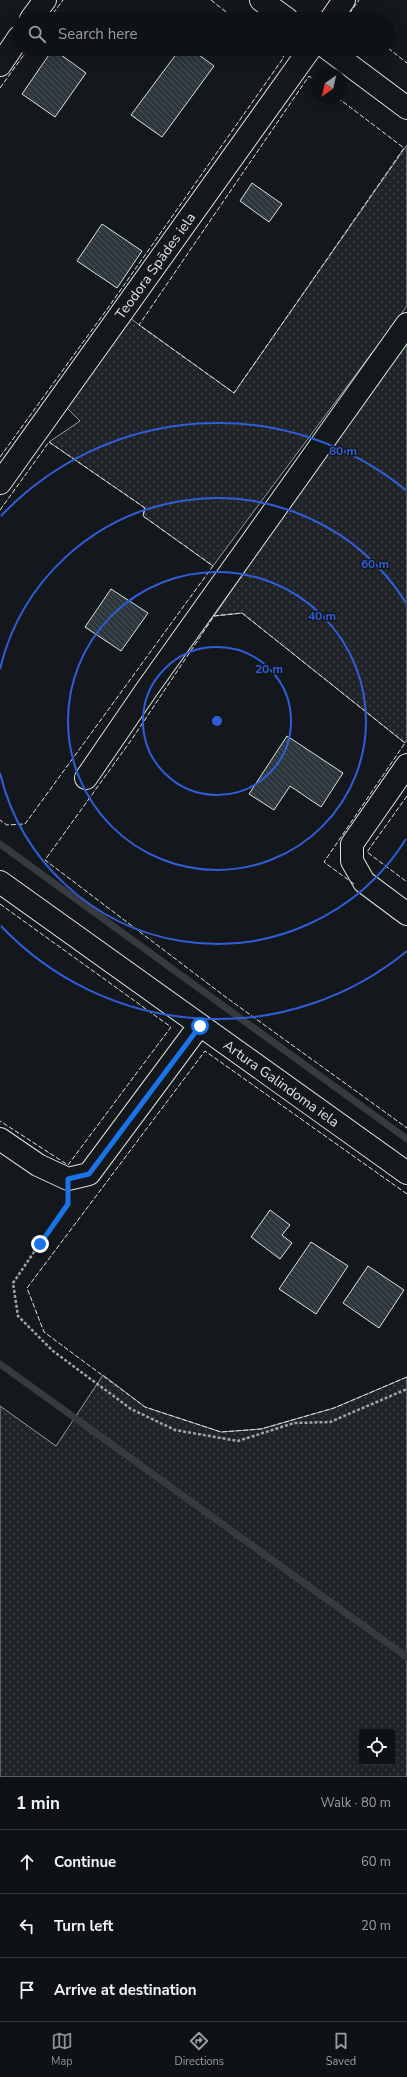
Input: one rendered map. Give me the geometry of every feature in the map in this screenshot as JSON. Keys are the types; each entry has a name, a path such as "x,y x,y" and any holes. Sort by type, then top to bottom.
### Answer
{"street":[{"path":"36,12 45,0"},
{"path":"261,0 277,12"},
{"path":"336,12 344,0"},
{"path":"0,65 12,47"},
{"name":"Teodora Spādes iela","path":"0,483 305,56"},
{"path":"337,56 407,108"},
{"path":"86,778 407,324"},
{"path":"407,764 352,844 352,861 364,882 407,914"},
{"name":"Artura Galindoma iela","path":"0,882 407,1173"},
{"path":"0,1139 38,1165 68,1179 89,1174 200,1026"}],"path":[{"path":"68,1179 68,1204 13,1283 18,1316 53,1351 131,1409 175,1430 238,1441 294,1423 330,1422 407,1388"}],"shaded area":[{"path":"407,145 407,306 213,566 143,516 145,508 49,442 80,421 64,405 127,316 234,393"},
{"path":"407,336 407,740 405,743 242,613 214,616"},
{"path":"103,1375 145,1407 221,1432 261,1429 334,1408 407,1377 407,1777 0,1777 0,1406 56,1446"}],"building":[{"path":"48,56 63,56 86,73 55,117 22,94"},
{"path":"175,56 200,56 214,66 162,137 131,115"},
{"path":"252,183 282,204 269,222 240,201"},
{"path":"102,224 142,251 117,288 77,261"},
{"path":"111,589 148,613 121,651 85,627"},
{"path":"287,736 343,773 321,807 290,786 274,810 249,794"},
{"path":"270,1210 290,1225 282,1235 292,1243 280,1259 251,1237"},
{"path":"311,1242 348,1266 316,1314 279,1289"},
{"path":"368,1266 404,1290 379,1328 343,1303"}],"waterway":[{"path":"0,844 407,1139"},
{"path":"0,1364 407,1657"}],"fence":[{"path":"54,12 63,0"},
{"path":"211,0 226,12"},
{"path":"351,12 359,0"},
{"path":"395,54 407,63"},
{"path":"0,88 23,56"},
{"path":"0,457 110,305 284,57 283,56"},
{"path":"311,78 309,76 139,325 234,393 404,148 346,104"},
{"path":"0,510 49,442 145,508 143,516 213,566 25,824 7,825 0,820"},
{"path":"354,884 324,862 405,743 242,613 214,616 132,739 45,860 227,998 407,1128"},
{"path":"407,796 367,852 407,882"},
{"path":"0,904 171,1027 68,1165 0,1121"},
{"path":"407,1194 205,1051 27,1288 44,1332 145,1407 221,1432 261,1429 334,1408 407,1377"}],"route":[{"path":"40,1244 68,1204 68,1179 89,1174 200,1026"}]}
